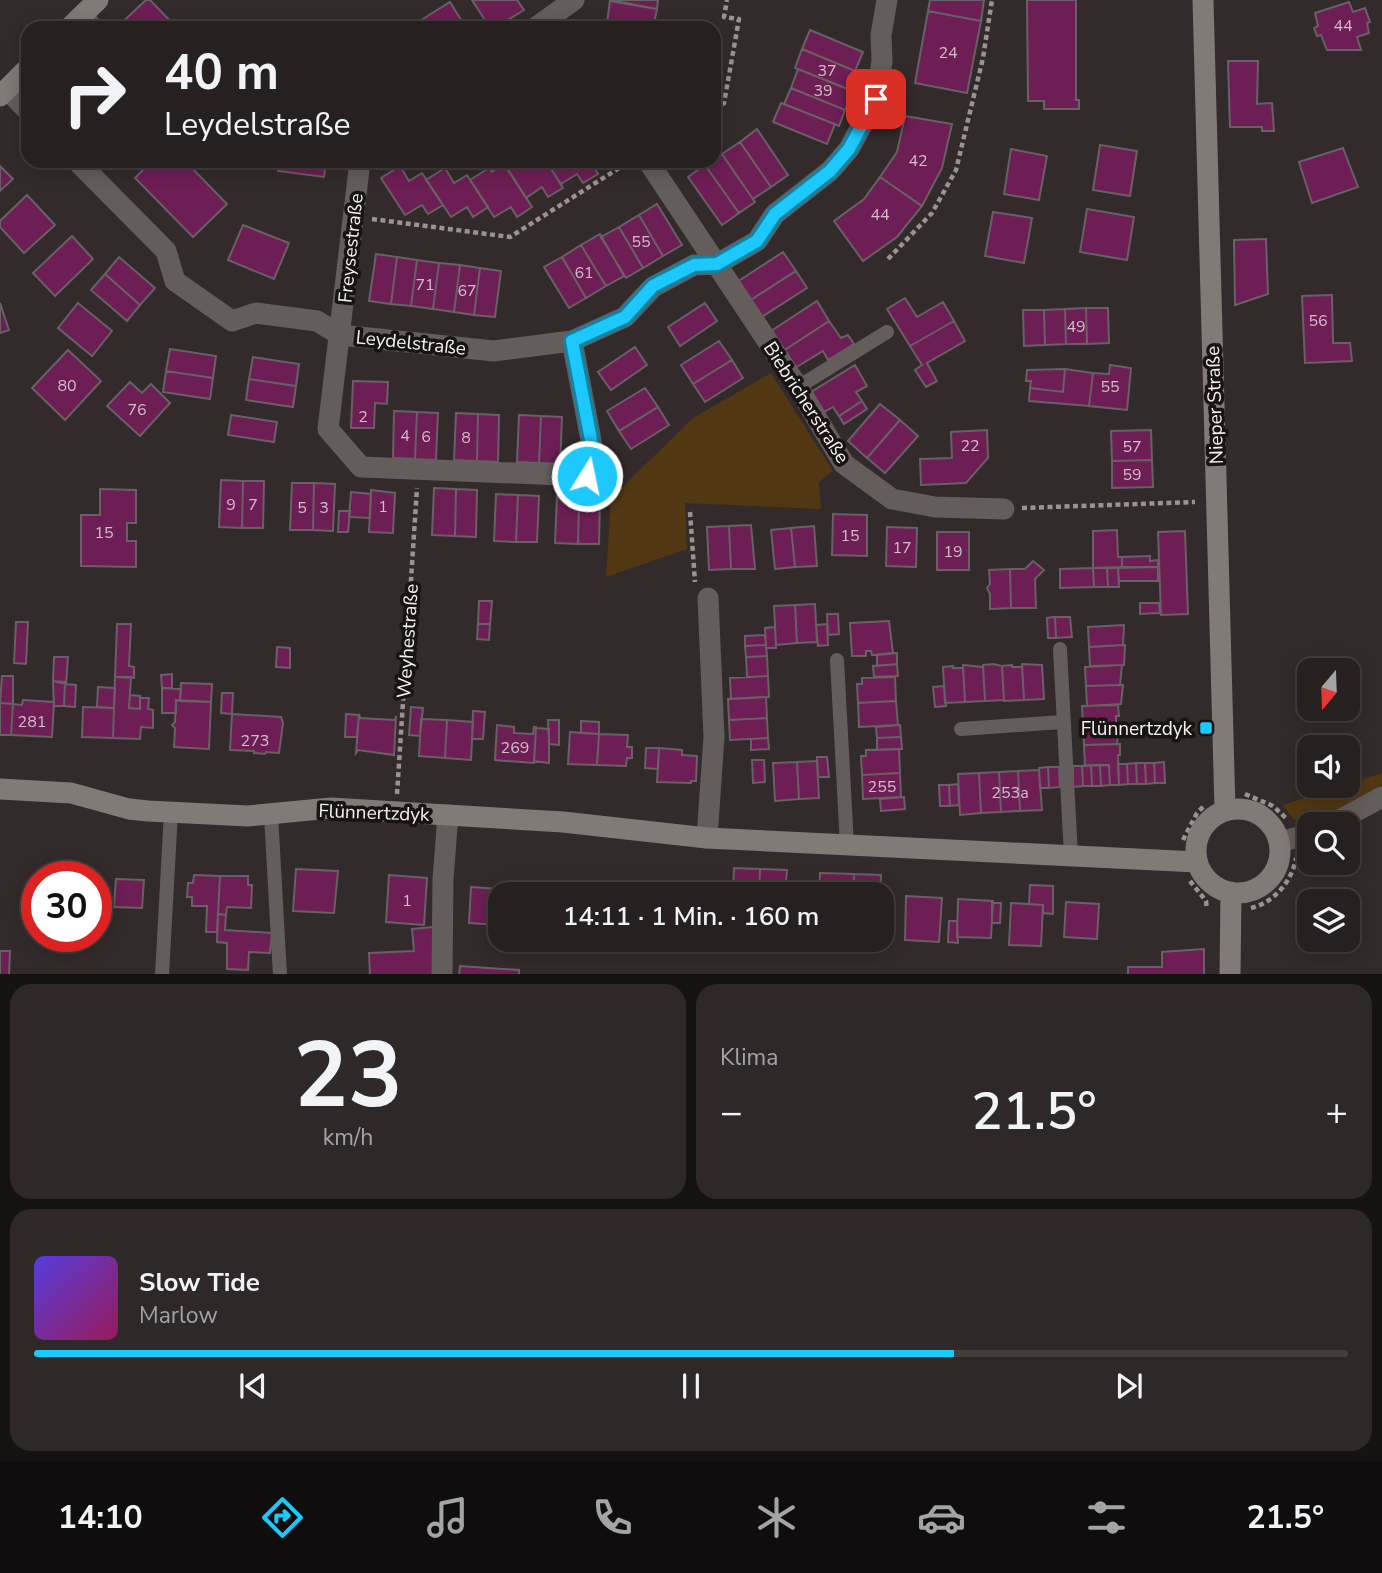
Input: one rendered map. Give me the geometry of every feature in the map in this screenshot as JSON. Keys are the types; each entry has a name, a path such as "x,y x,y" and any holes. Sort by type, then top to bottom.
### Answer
{"street":[{"path":"553,21 574,0"},
{"name":"Leydelstraße","path":"84,168 166,251 175,281 233,321 256,313 317,321 340,335 494,351 572,341 625,317 653,286 694,265 717,264 757,241 775,214 830,171 849,149 876,99 887,0"},
{"name":"Nieper Straße","path":"1203,0 1225,802"},
{"path":"21,75 4,92 21,105"},
{"name":"Freysestraße","path":"340,335 359,168"},
{"name":"Biebricherstraße","path":"653,168 798,387 844,464 891,499 935,507 1004,509"},
{"path":"340,335 328,429 361,467 587,476 594,473 596,466 572,341"},
{"path":"707,838 714,737 708,598"},
{"name":"Flünnertzdyk","path":"0,789 71,793 130,809 171,812 248,816 331,808 572,823 707,838 1189,862"},
{"path":"1354,812 1382,797"},
{"path":"1230,900 1254,890 1273,876 1281,854 1295,838 1275,829 1260,814 1225,802 1204,825 1189,862 1230,900 1230,974"},
{"path":"442,974 443,879 448,815"}],"lane":[{"path":"798,387 887,331"},
{"path":"1060,649 1071,856"},
{"path":"837,660 847,845"},
{"path":"961,729 1062,722"},
{"path":"162,974 171,812"},
{"path":"271,815 280,974"}],"path":[{"path":"721,105 724,103 739,19 724,17 727,0"},
{"path":"888,259 932,214 957,170 983,58 992,0"},
{"path":"353,217 510,237 619,168"},
{"name":"Weyhestraße","path":"396,812 418,470"},
{"path":"1004,509 1217,501"},
{"path":"690,512 695,585 708,598"},
{"path":"1247,794 1273,806 1287,818 1295,838 1297,854 1294,867 1279,892 1257,906 1239,910 1230,900 1206,901 1192,885 1189,862 1181,842 1197,813 1206,803 1225,802 1247,794"}],"shaded area":[{"path":"771,373 833,471 819,482 821,509 685,503 687,549 606,577 611,498 693,418"},
{"path":"1382,773 1382,785 1360,797 1360,780"},
{"path":"1305,798 1358,798 1332,812 1297,812 1297,820 1294,820 1283,805"}],"building":[{"path":"146,0 150,0 170,21 124,21"},
{"path":"472,0 517,0 524,10 506,21 486,21"},
{"path":"610,0 658,0 657,9"},
{"path":"930,0 984,0 981,21 928,11"},
{"path":"1027,0 1076,0 1076,100 1079,100 1079,109 1044,109 1044,101 1028,101"},
{"path":"610,1 657,9 654,21 607,21"},
{"path":"450,2 462,21 420,21"},
{"path":"1349,2 1353,12 1365,8 1370,22 1367,23 1369,33 1357,37 1361,50 1327,50 1321,35 1317,36 1314,28 1318,26 1315,13"},
{"path":"928,11 981,21 967,93 915,83"},
{"path":"810,30 863,52 855,71 802,49"},
{"path":"802,49 855,71 847,89 795,68"},
{"path":"1228,61 1258,61 1257,104 1272,103 1274,131 1262,131 1262,127 1230,127"},
{"path":"798,69 853,91 845,110 791,88"},
{"path":"791,88 845,110 839,126 784,104"},
{"path":"781,103 835,124 827,144 773,122"},
{"path":"905,116 952,124 942,168 922,206 880,177 897,152"},
{"path":"757,129 788,175 771,187 740,142"},
{"path":"740,142 771,187 753,199 722,154"},
{"path":"1100,145 1137,151 1130,196 1093,190"},
{"path":"1343,148 1358,187 1312,203 1299,162"},
{"path":"1011,149 1047,156 1039,200 1004,194"},
{"path":"721,155 755,202 739,213 707,168 721,168"},
{"path":"0,166 13,179 0,191"},
{"path":"145,168 192,168 227,204 193,237 135,178"},
{"path":"278,168 325,168 324,177 278,171"},
{"path":"397,168 401,168 409,181 422,173 443,205 428,214 422,205 405,215 381,178"},
{"path":"445,168 454,183 467,175 488,207 473,217 467,207 451,217 426,180"},
{"path":"489,168 492,172 497,168 507,168 532,207 517,217 511,207 494,217 470,180"},
{"path":"507,168 550,168 563,188 548,197 542,187 526,198"},
{"path":"551,168 594,168 598,174 583,183 577,174 561,184"},
{"path":"701,168 707,168 739,213 722,225 688,177"},
{"path":"880,177 922,206 897,237 863,261 834,221 864,199"},
{"path":"27,195 55,225 24,253 0,227 0,221"},
{"path":"657,204 682,245 663,256 639,215"},
{"path":"1087,209 1134,217 1127,260 1080,252"},
{"path":"993,212 1032,218 1024,263 985,256"},
{"path":"639,215 663,256 643,268 619,227"},
{"path":"243,225 289,243 274,279 228,260"},
{"path":"619,227 643,268 626,278 601,237"},
{"path":"600,234 624,276 606,286 581,245"},
{"path":"72,236 93,259 55,296 33,273"},
{"path":"1266,239 1268,294 1235,305 1234,240"},
{"path":"581,245 606,286 586,298 562,257"},
{"path":"783,252 796,271 749,301 737,282"},
{"path":"376,254 397,257 391,304 369,301"},
{"path":"119,257 155,288 140,305 105,274"},
{"path":"397,257 417,260 411,306 391,304"},
{"path":"562,257 586,298 569,308 544,267"},
{"path":"417,260 439,263 433,309 411,306"},
{"path":"439,263 460,265 454,312 433,309"},
{"path":"460,265 480,268 474,315 454,312"},
{"path":"480,268 501,271 495,317 474,315"},
{"path":"796,271 807,288 760,318 749,301"},
{"path":"105,274 140,305 127,321 91,290"},
{"path":"1332,295 1333,343 1350,343 1352,361 1305,363 1302,296"},
{"path":"905,298 917,317 943,302 954,321 910,346 887,309"},
{"path":"817,301 829,321 783,351 771,331"},
{"path":"0,303 9,330 0,333"},
{"path":"78,303 112,331 92,356 58,328"},
{"path":"705,303 717,321 680,346 668,327"},
{"path":"1086,308 1108,308 1109,343 1087,344"},
{"path":"1086,308 1087,344 1066,344 1065,309"},
{"path":"1065,309 1066,344 1045,345 1044,310"},
{"path":"1023,310 1044,310 1045,345 1024,346"},
{"path":"829,321 841,338 848,335 854,344 828,360 823,351 795,368 783,351"},
{"path":"954,321 965,341 927,363 937,381 926,387 915,370 922,365 910,346"},
{"path":"719,341 732,360 693,384 681,365"},
{"path":"635,347 647,365 611,390 598,372"},
{"path":"170,349 216,356 213,378 166,371"},
{"path":"68,350 101,381 65,420 32,388"},
{"path":"253,357 299,364 296,386 249,379"},
{"path":"732,360 743,378 705,402 693,384"},
{"path":"855,365 867,386 856,392 862,401 839,416 833,407 824,412 811,392"},
{"path":"1110,365 1131,368 1127,410 1089,406 1093,373 1109,374"},
{"path":"1065,369 1063,392 1030,388 1031,381 1026,381 1027,370"},
{"path":"1065,369 1093,373 1089,406 1029,401 1030,388 1063,392"},
{"path":"166,371 213,378 210,399 163,392"},
{"path":"249,379 296,386 293,407 246,400"},
{"path":"353,381 388,382 387,404 375,403 374,428 351,428"},
{"path":"130,382 142,393 151,384 170,403 140,436 107,406"},
{"path":"645,388 658,407 619,431 607,411"},
{"path":"862,401 867,409 844,424 839,416"},
{"path":"880,404 900,420 867,458 848,441"},
{"path":"658,407 669,425 631,449 619,431"},
{"path":"394,411 417,412 415,459 393,458"},
{"path":"417,412 438,413 436,460 415,459"},
{"path":"456,413 478,414 477,461 454,460"},
{"path":"478,414 499,415 498,462 477,461"},
{"path":"231,415 277,422 274,442 228,435"},
{"path":"519,415 541,416 539,463 517,462"},
{"path":"541,416 562,417 560,464 539,463"},
{"path":"900,420 918,436 885,473 867,458"},
{"path":"987,430 988,458 966,483 921,485 920,459 952,458 951,432"},
{"path":"1151,430 1152,460 1112,461 1111,431"},
{"path":"1152,460 1153,487 1112,488 1112,461"},
{"path":"221,480 243,481 242,528 219,527"},
{"path":"243,481 264,481 263,528 242,528"},
{"path":"292,483 314,483 313,530 290,530"},
{"path":"314,483 335,484 333,531 313,530"},
{"path":"434,488 456,489 455,536 432,535"},
{"path":"100,489 136,490 136,523 127,523 127,541 136,541 136,567 81,566 81,515 100,515"},
{"path":"456,489 477,490 476,537 455,536"},
{"path":"371,490 395,493 393,533 369,532"},
{"path":"351,492 371,494 370,518 349,517"},
{"path":"496,494 518,495 516,542 494,541"},
{"path":"518,495 539,496 537,542 516,542"},
{"path":"557,496 579,497 578,544 555,543"},
{"path":"579,497 600,498 599,544 578,544"},
{"path":"339,511 350,511 348,532 338,532"},
{"path":"833,514 867,515 867,556 832,555"},
{"path":"751,525 755,569 731,569 729,526"},
{"path":"729,526 731,569 709,570 707,527"},
{"path":"814,526 817,566 795,567 791,528"},
{"path":"887,527 917,528 916,567 886,566"},
{"path":"791,528 795,567 775,569 771,530"},
{"path":"1117,530 1118,557 1122,557 1122,567 1093,568 1093,531"},
{"path":"1185,531 1188,614 1161,615 1158,532"},
{"path":"937,532 969,532 969,570 937,570"},
{"path":"1150,556 1150,561 1158,560 1158,567 1122,567 1122,557"},
{"path":"1033,561 1044,570 1035,579 1036,608 1011,608 1010,569 1025,569"},
{"path":"1158,567 1158,581 1119,581 1118,568"},
{"path":"1093,568 1094,587 1060,588 1060,569"},
{"path":"1093,568 1107,568 1108,587 1094,587"},
{"path":"1107,568 1118,568 1119,587 1108,587"},
{"path":"1010,569 1011,608 990,609 990,594 987,588 990,584 989,570"},
{"path":"479,601 492,601 490,624 478,624"},
{"path":"1140,603 1159,603 1160,613 1140,614"},
{"path":"815,604 817,642 797,643 795,605"},
{"path":"795,605 797,643 776,645 774,606"},
{"path":"827,614 838,614 839,634 828,635"},
{"path":"1055,617 1070,617 1072,637 1056,638"},
{"path":"1055,617 1056,638 1048,638 1047,618"},
{"path":"889,621 893,653 872,655 871,651 866,651 866,656 852,656 850,623"},
{"path":"16,622 28,622 26,664 14,663"},
{"path":"117,624 131,624 129,666 134,667 134,678 115,677"},
{"path":"478,624 490,624 489,640 477,639"},
{"path":"827,624 828,645 818,646 816,625"},
{"path":"1124,625 1123,645 1089,647 1088,627"},
{"path":"775,627 776,648 766,648 765,628"},
{"path":"765,635 766,645 745,646 745,636"},
{"path":"766,645 767,656 746,657 745,646"},
{"path":"1125,645 1124,665 1090,666 1089,647"},
{"path":"277,647 290,648 290,668 276,667"},
{"path":"897,653 897,664 877,666 877,655"},
{"path":"767,656 768,676 747,677 746,657"},
{"path":"54,657 68,657 66,684 53,681"},
{"path":"897,664 898,676 874,677 873,666"},
{"path":"1022,664 1042,665 1044,699 1024,700"},
{"path":"963,665 983,667 985,701 965,702"},
{"path":"983,665 1002,666 1004,700 985,701"},
{"path":"1122,665 1120,685 1086,686 1085,667"},
{"path":"1002,666 1022,667 1024,700 1004,701"},
{"path":"943,667 963,668 965,702 945,703"},
{"path":"172,674 172,688 162,688 161,675"},
{"path":"2,676 13,676 13,704 0,703"},
{"path":"768,676 769,697 731,699 730,678"},
{"path":"115,677 131,677 129,708 140,709 140,698 149,698 148,709 153,710 153,728 141,727 140,739 113,738"},
{"path":"895,677 896,701 858,703 857,684 862,684 862,678"},
{"path":"53,681 65,682 64,706 54,706"},
{"path":"181,683 212,684 211,702 180,701"},
{"path":"65,684 76,685 75,707 64,706"},
{"path":"1123,685 1121,704 1087,706 1086,686"},
{"path":"944,686 946,706 935,707 933,687"},
{"path":"98,687 115,688 114,708 97,707"},
{"path":"162,688 181,689 180,701 176,700 176,713 162,713"},
{"path":"222,693 233,693 232,714 221,713"},
{"path":"130,695 140,696 140,709 129,708"},
{"path":"766,697 767,718 729,720 728,699"},
{"path":"23,700 54,702 52,737 11,735 13,704 22,705"},
{"path":"176,700 211,702 209,749 174,747 175,728 172,725 175,722"},
{"path":"896,701 898,725 859,727 858,703"},
{"path":"0,703 13,704 11,735 0,735"},
{"path":"1118,705 1119,716 1116,716 1116,724 1083,726 1082,706"},
{"path":"83,707 114,708 113,738 82,737"},
{"path":"411,707 423,708 420,736 409,735"},
{"path":"473,711 485,712 483,739 472,739"},
{"path":"232,714 281,717 283,723 279,753 230,750"},
{"path":"346,714 359,715 357,737 345,737"},
{"path":"359,714 360,718 395,720 396,716 394,755 358,750 356,753"},
{"path":"767,718 768,738 730,740 729,720"},
{"path":"421,719 447,720 445,758 419,756"},
{"path":"447,720 473,722 471,760 445,758"},
{"path":"548,720 559,720 559,745 549,744"},
{"path":"581,721 599,722 599,734 581,733"},
{"path":"1119,724 1117,744 1084,745 1083,726"},
{"path":"497,725 514,727 514,733 533,734 536,727 534,763 495,760"},
{"path":"900,725 901,737 877,738 876,727"},
{"path":"536,728 549,729 549,763 534,761"},
{"path":"570,732 599,734 597,765 568,764"},
{"path":"599,734 628,735 627,747 632,747 632,758 627,758 626,766 597,765"},
{"path":"901,737 902,749 877,750 877,738"},
{"path":"768,738 769,749 751,750 751,739"},
{"path":"1120,744 1119,785 1110,785 1109,765 1085,766 1084,745"},
{"path":"646,748 659,748 658,769 645,768"},
{"path":"659,748 682,750 682,755 697,756 696,781 657,782"},
{"path":"899,749 900,773 862,775 861,756 866,756 866,750"},
{"path":"817,757 827,757 829,777 818,777"},
{"path":"752,760 764,760 765,782 753,783"},
{"path":"817,761 819,798 799,799 797,762"},
{"path":"797,762 799,799 775,801 773,763"},
{"path":"1164,762 1165,783 1155,783 1154,763"},
{"path":"1136,763 1137,784 1128,784 1127,764"},
{"path":"1136,763 1145,763 1146,784 1137,784"},
{"path":"1145,763 1154,763 1155,783 1146,784"},
{"path":"1118,764 1127,764 1128,784 1119,785"},
{"path":"1091,765 1100,765 1101,786 1092,786"},
{"path":"1091,765 1092,786 1083,786 1082,766"},
{"path":"1100,765 1109,765 1110,785 1101,786"},
{"path":"1073,766 1082,766 1083,786 1073,787"},
{"path":"1048,767 1059,767 1060,787 1049,788"},
{"path":"1048,767 1049,788 1040,788 1039,768"},
{"path":"1039,770 1042,810 1020,811 1018,771"},
{"path":"1018,771 1020,811 1001,812 999,772"},
{"path":"999,772 1001,812 981,813 979,773"},
{"path":"900,773 901,797 863,799 862,775"},
{"path":"979,773 981,813 960,815 958,774"},
{"path":"958,784 959,805 950,806 949,785"},
{"path":"939,785 949,785 950,806 940,806"},
{"path":"904,797 905,809 881,811 880,799"},
{"path":"734,868 760,869 759,882 733,882"},
{"path":"296,869 338,871 334,913 293,911"},
{"path":"760,869 787,870 786,882 759,882"},
{"path":"820,873 854,874 854,882 820,882"},
{"path":"854,874 881,875 881,882 854,882"},
{"path":"194,875 220,876 217,932 206,932 207,906 192,906 192,897 187,897 188,883 193,883"},
{"path":"389,875 427,878 424,925 386,922"},
{"path":"220,876 248,876 248,885 252,885 251,908 227,907 226,915 218,914"},
{"path":"116,879 144,880 142,908 114,907"},
{"path":"1030,885 1053,886 1053,914 1043,913 1043,905 1029,904"},
{"path":"471,887 488,888 488,924 469,923"},
{"path":"906,896 942,898 939,942 905,940"},
{"path":"958,899 993,901 991,938 957,937"},
{"path":"1066,902 1099,904 1097,939 1064,937"},
{"path":"992,903 1001,903 1000,923 992,923"},
{"path":"1011,903 1043,905 1041,946 1009,945"},
{"path":"218,914 226,915 225,930 272,933 270,953 249,952 248,970 227,969 227,943 217,942"},
{"path":"949,921 957,921 958,943 948,942"},
{"path":"433,927 434,974 370,974 369,953 414,951 412,929"},
{"path":"1204,949 1204,974 1128,974 1128,967 1162,967 1162,952"},
{"path":"0,951 10,951 9,974 0,974"},
{"path":"460,966 519,970 519,974 459,974"}],"place":[{"name":"Flünnertzdyk","path":"1206,728"}],"route":[{"path":"587,476 594,473 596,466 572,341 625,317 653,286 694,265 717,264 757,241 775,214 830,171 849,149 876,99"}]}
